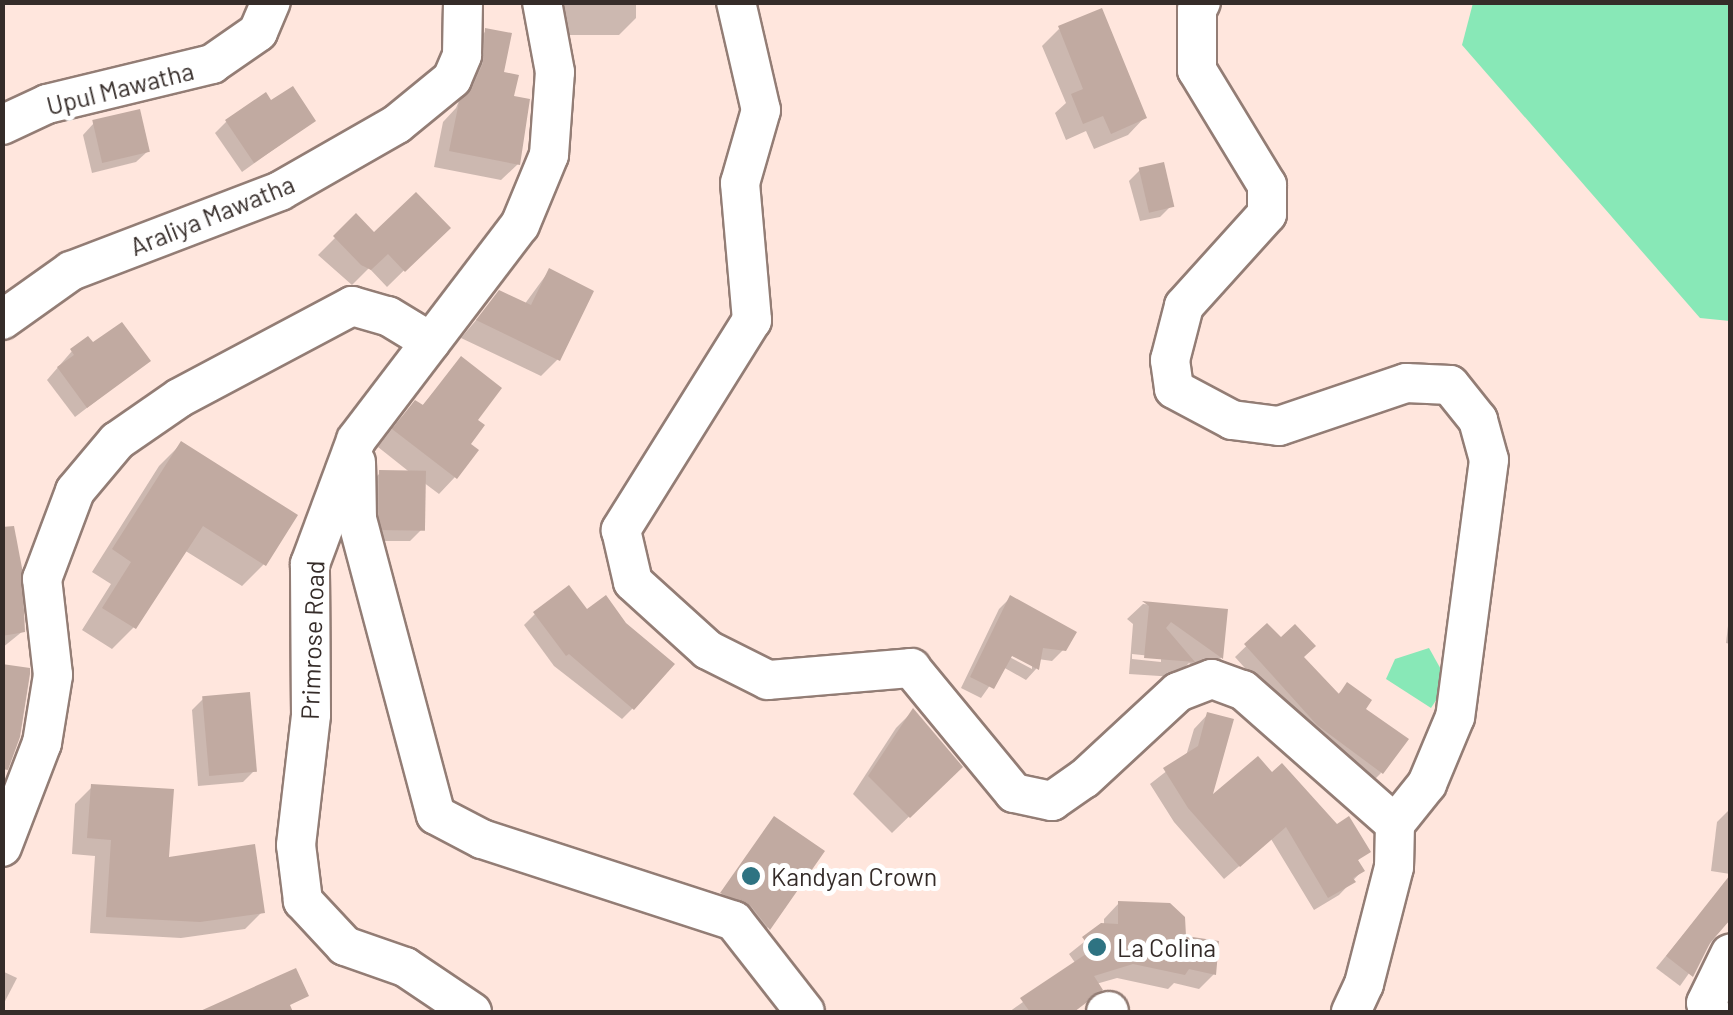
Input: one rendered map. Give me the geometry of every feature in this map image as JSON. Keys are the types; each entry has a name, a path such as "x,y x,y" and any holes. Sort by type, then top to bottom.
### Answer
{"street":[{"name":"Upul Mawatha","path":"2,125 46,104 212,64 258,32 271,2"},
{"name":"Araliya Mawatha","path":"2,320 71,270 280,191 398,124 452,79 462,54 463,2"},
{"name":"Primrose Road","path":"472,1012 405,967 345,946 303,901 296,846 311,715 310,564 356,440 520,225 549,155 555,72 542,2"},
{"path":"736,2 761,110 740,183 752,320 621,530 632,582 708,650 768,680 910,668 1014,793 1052,801 1178,692 1212,678 1244,690 1395,824"},
{"path":"1201,2 1196,10 1197,70 1267,184 1267,214 1184,306 1170,360 1174,389 1232,420 1278,426 1406,383 1450,385 1478,420 1489,460 1455,717 1427,784 1395,824 1394,867 1364,984 1350,1012"},
{"path":"2,848 42,742 53,675 42,579 74,490 117,440 179,398 352,306 388,316 431,342"},
{"path":"356,440 357,519 436,815 482,839 734,922 805,1012"},
{"path":"1712,1012 1706,1003 1730,954"}],"green space":[{"path":"1473,3 1730,3 1730,321 1700,318 1462,45"},
{"path":"1429,648 1448,682 1431,708 1386,679 1395,659"}],"building":[{"path":"1102,8 1147,118 1111,134 1103,116 1083,124 1071,94 1083,89 1058,26"},
{"path":"485,28 512,33 504,72 519,75 514,96 530,99 520,165 449,151 459,102 472,88 483,63"},
{"path":"293,86 316,121 254,163 225,120 266,92 271,100"},
{"path":"140,109 150,152 102,163 92,120"},
{"path":"1164,162 1174,207 1149,213 1139,168"},
{"path":"416,192 451,228 405,272 388,254 371,270 361,265 333,236 356,213 374,232"},
{"path":"549,268 594,291 560,361 476,320 499,290 531,305"},
{"path":"122,322 151,361 87,408 57,367 74,355 70,349 88,336 93,342"},
{"path":"461,356 502,388 478,420 485,425 471,444 479,450 457,479 392,429 415,400 423,405"},
{"path":"181,441 298,515 266,566 203,526 136,629 102,608 131,562 112,549"},
{"path":"379,470 426,471 425,531 378,530"},
{"path":"14,526 22,568 25,632 2,636 2,527"},
{"path":"569,585 587,609 606,595 626,623 675,664 634,710 569,654 566,656 533,612"},
{"path":"1010,595 1077,632 1066,651 1043,648 1039,670 1012,656 994,689 970,677"},
{"path":"1142,601 1228,609 1223,659 1171,622 1166,628 1195,662 1144,658 1149,606"},
{"path":"1267,623 1281,637 1295,624 1316,646 1304,657 1339,694 1347,682 1372,700 1366,709 1409,739 1383,774 1317,725 1244,644"},
{"path":"2,664 30,668 20,737 8,770 2,769"},
{"path":"250,692 257,772 209,776 202,696"},
{"path":"913,708 963,767 910,818 868,776"},
{"path":"1207,712 1234,719 1213,794 1258,756 1272,772 1282,763 1337,824 1349,816 1371,852 1358,860 1365,871 1353,878 1356,882 1328,898 1286,827 1240,867 1188,808 1163,768 1198,746"},
{"path":"91,784 174,789 169,857 255,844 265,913 200,922 106,917 111,840 87,838"},
{"path":"774,816 825,851 770,930 751,906 720,893"},
{"path":"1730,875 1730,920 1710,943 1693,977 1666,956"},
{"path":"1118,901 1170,903 1185,917 1186,936 1219,941 1216,975 1189,969 1185,975 1133,964 1094,976 1103,990 1074,1012 1030,1012 1020,998 1092,950 1082,937 1101,923 1118,924"},
{"path":"296,968 309,996 290,1005 293,1012 198,1012"}],"place":[{"name":"Kandyan Crown","path":"751,876"},
{"name":"La Colina","path":"1097,947"}]}
